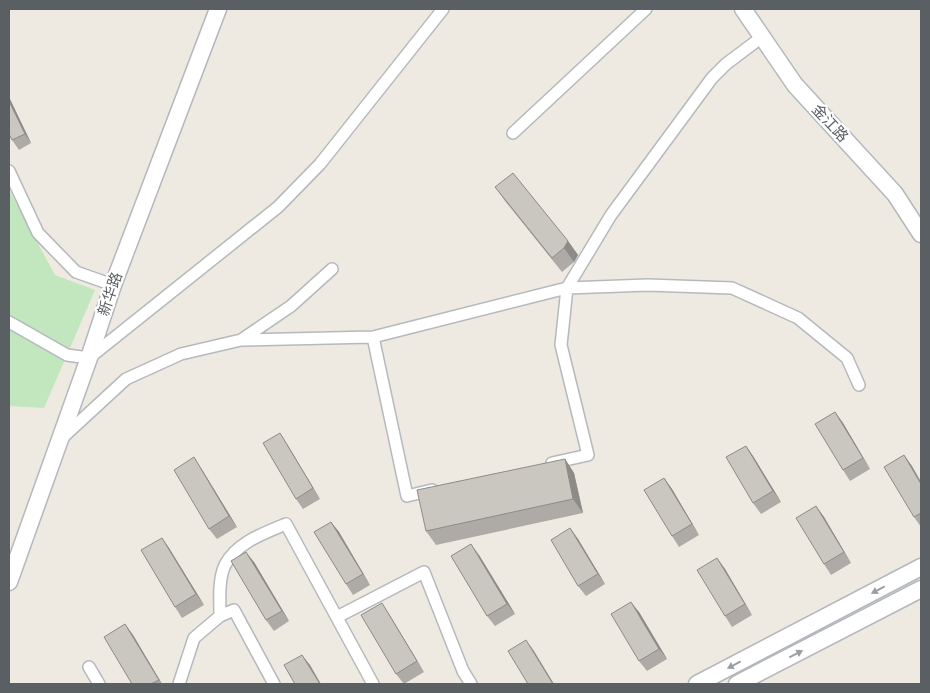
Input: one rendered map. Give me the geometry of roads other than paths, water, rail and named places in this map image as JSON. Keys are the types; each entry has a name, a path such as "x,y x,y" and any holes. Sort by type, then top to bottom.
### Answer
{"street":[{"name":"新华路","path":"9,582 89,358 112,285 218,9"},
{"path":"9,322 67,355 89,358 278,207 320,164 442,9"},
{"path":"514,133 646,9"},
{"name":"金江路","path":"743,9 795,85 895,194 921,234"},
{"path":"541,466 588,455 561,345 567,288 611,215 712,78 726,64 762,37"},
{"path":"9,171 38,233 76,272 112,285"},
{"path":"241,340 291,306 332,269"},
{"path":"59,441 126,379 181,354 241,340 373,337 567,288 648,285 732,288 798,318 847,358 860,385"},
{"path":"373,337 407,496 445,487"},
{"path":"220,616 220,583 225,565 241,546 259,535 286,524 373,684"},
{"path":"697,684 921,567"},
{"path":"337,617 424,572 462,671 471,684"},
{"path":"736,684 921,589"},
{"path":"179,684 194,638 220,616 234,610 274,684"},
{"path":"89,667 99,684"}]}
